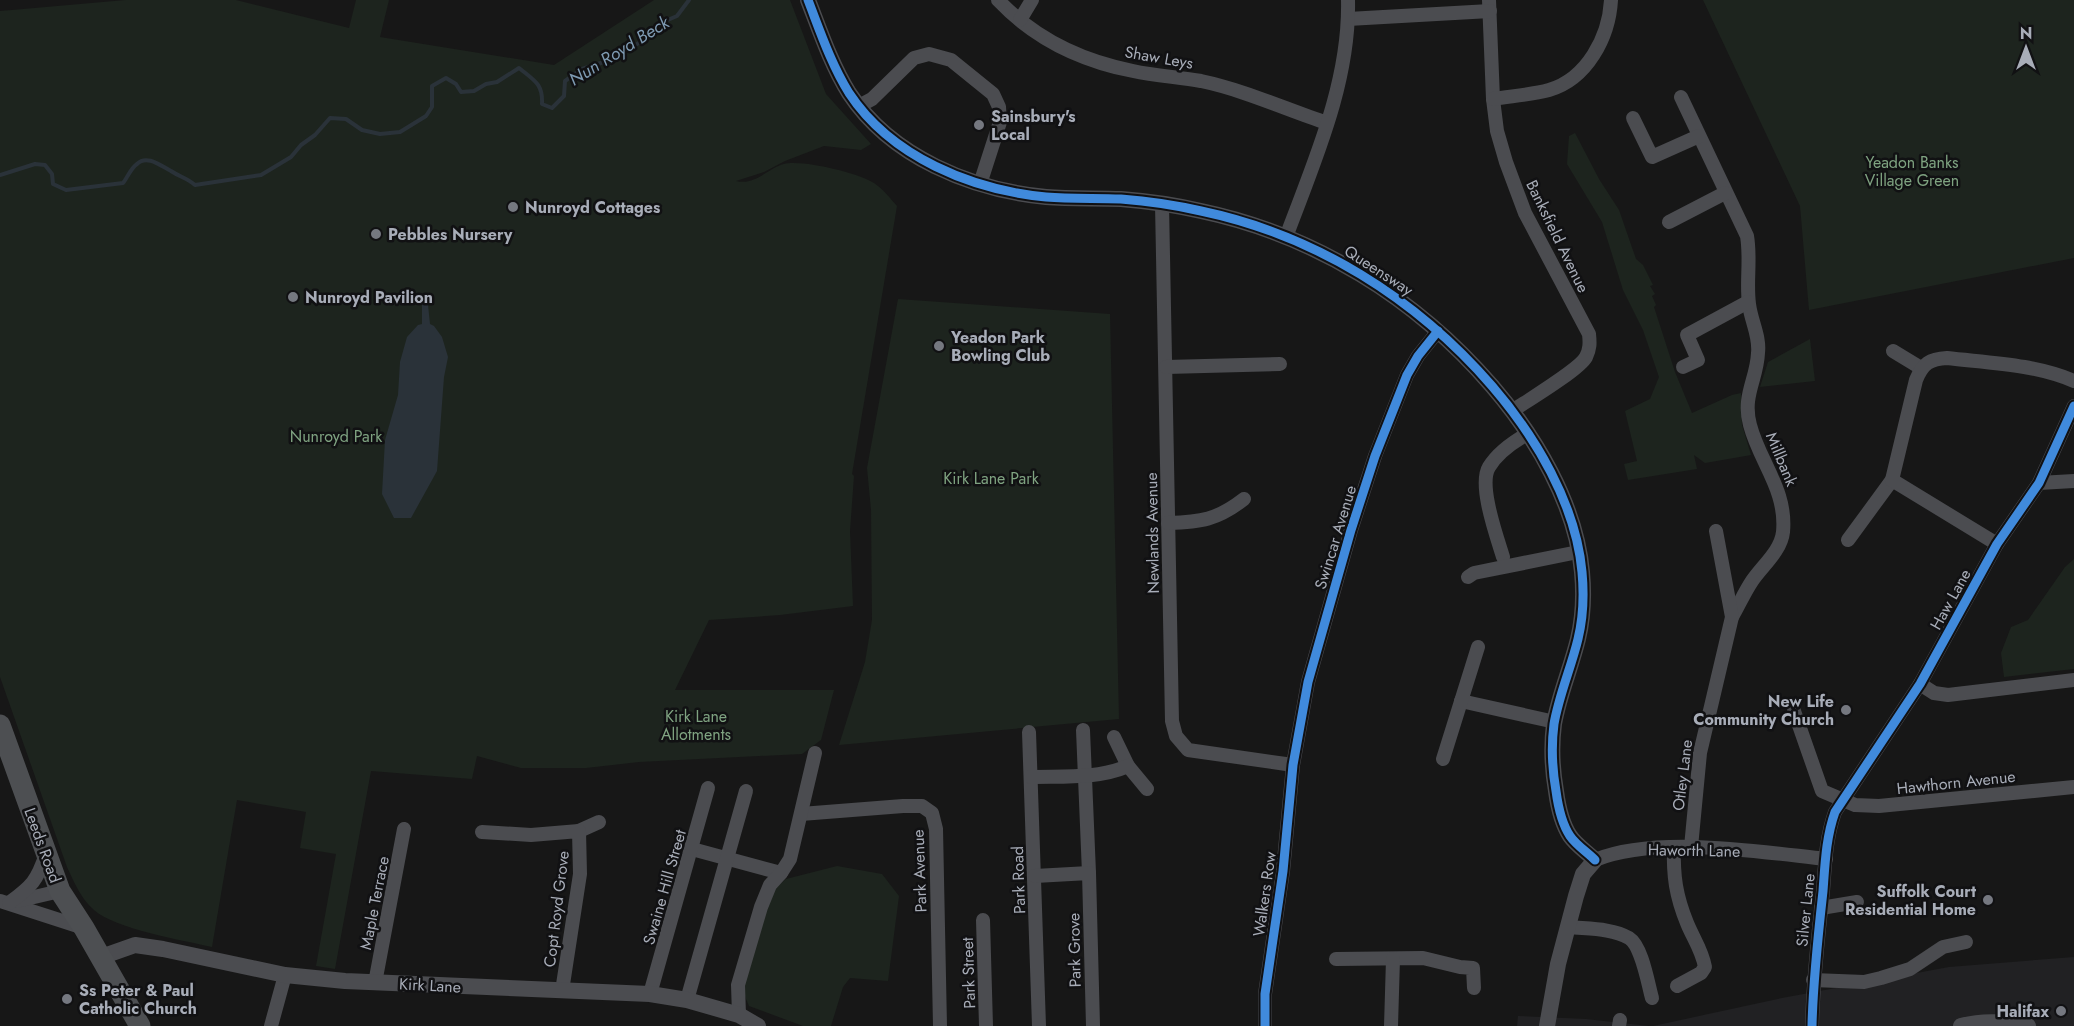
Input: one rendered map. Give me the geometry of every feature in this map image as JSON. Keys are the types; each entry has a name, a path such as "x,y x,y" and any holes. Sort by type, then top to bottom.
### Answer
{"main road":[{"name":"Leeds Road","path":"0,725 60,891 140,1026"}],"street":[{"name":"Queensway","path":"808,0 836,69 859,106 874,124 906,149 950,173 1007,191 1045,197 1120,199 1162,204 1246,222 1286,237 1333,258 1373,281 1438,331 1476,368 1512,411 1527,434 1561,496 1578,552 1582,572 1578,636 1555,722 1551,757 1556,798 1561,816 1570,836 1595,860"},
{"name":"Shaw Leys","path":"998,0 1044,37 1064,48 1101,62 1132,71 1201,81 1327,123"},
{"path":"1020,20 1032,0"},
{"path":"1286,237 1327,123 1341,69 1348,19 1348,0"},
{"path":"1493,99 1550,90 1561,85 1579,71 1589,60 1605,34 1609,23 1611,0"},
{"path":"1348,19 1490,5"},
{"name":"Banksfield Avenue","path":"1490,5 1493,99 1497,131 1506,162 1521,203 1589,334 1590,347 1585,360 1571,372 1512,411"},
{"path":"859,106 872,99 914,58 929,54 951,60 993,94 999,107 1000,122 980,184"},
{"name":"Millbank","path":"1681,98 1747,236 1750,251 1748,302 1758,348 1747,403 1749,423 1762,458 1781,496 1784,513 1783,534 1779,545 1751,583 1732,617"},
{"path":"1633,118 1652,157 1699,136"},
{"path":"1669,222 1725,193"},
{"name":"Newlands Avenue","path":"1162,204 1172,721 1176,736 1188,750 1293,765"},
{"path":"1683,367 1698,360 1686,335 1748,302"},
{"name":"Swincar Avenue","path":"1293,765 1308,682 1351,530 1375,456 1407,375 1418,356 1438,331"},
{"path":"1893,351 1921,368"},
{"path":"1848,540 1892,480 1916,380 1921,368 1933,359 1947,358 2031,367 2074,381"},
{"path":"1166,368 1280,364"},
{"name":"Haw Lane","path":"1842,800 1892,729 1920,684 1997,544 2039,483 2074,406"},
{"path":"1503,557 1486,496 1487,469 1500,452 1527,434"},
{"path":"1892,480 1997,544"},
{"path":"2039,483 2074,482"},
{"path":"1168,523 1201,522 1228,511 1244,499"},
{"name":"Otley Lane","path":"1690,847 1700,753 1732,617 1716,531"},
{"path":"1468,577 1474,573 1578,552"},
{"path":"1443,759 1478,647"},
{"path":"1920,684 1934,693 1948,695 2074,680"},
{"path":"1461,701 1555,722"},
{"path":"1794,711 1822,791 1842,800"},
{"name":"Park Grove","path":"1083,730 1094,1026"},
{"name":"Park Road","path":"1029,732 1039,1026"},
{"path":"1114,737 1128,766 1147,789"},
{"path":"750,1023 738,985 761,907 770,885 790,859 815,753"},
{"name":"Walkers Row","path":"1265,1026 1265,994 1283,872 1293,765"},
{"path":"1031,777 1115,772 1128,766"},
{"name":"Hawthorn Avenue","path":"1842,800 1866,807 2074,787"},
{"name":"Swaine Hill Street","path":"650,994 708,788"},
{"path":"687,1000 746,791"},
{"name":"Silver Lane","path":"1812,1026 1813,980 1830,826 1842,800"},
{"name":"Park Avenue","path":"801,814 903,806 922,806 932,813 936,829 940,1026"},
{"name":"Copt Royd Grove","path":"482,832 531,834 579,831 599,822"},
{"name":"Maple Terrace","path":"375,982 404,829"},
{"name":"Copt Royd Grove","path":"562,991 580,874 579,831"},
{"path":"1674,847 1673,875 1680,904 1706,967 1701,973 1677,986"},
{"name":"Haworth Lane","path":"1595,860 1610,854 1674,847 1826,859"},
{"path":"692,849 781,873"},
{"path":"5,902 30,888 39,874 46,854"},
{"path":"1547,1026 1554,984 1584,874 1595,860"},
{"path":"1035,876 1089,873"},
{"path":"5,902 60,891"},
{"path":"5,902 84,928"},
{"path":"1821,908 1857,902"},
{"name":"Park Street","path":"982,920 986,1026"},
{"path":"1569,927 1616,933 1631,939 1641,956 1652,998"},
{"path":"1813,980 1864,982 1881,978 1910,969 1943,947 1966,942"},
{"name":"Kirk Lane","path":"101,957 135,945 285,975 375,982 650,994 687,1000 750,1023"},
{"path":"1391,1026 1393,958"},
{"path":"1336,959 1423,958 1473,968 1474,988"},
{"path":"271,1026 285,975"},
{"path":"1960,1026 1979,1022 2001,1022 2028,1026"}],"shaded area":[{"path":"422,295 427,295 430,324 442,337 448,357 444,377 437,471 411,518 394,518 382,494 385,440 398,395 400,362 407,337 418,325 422,324"},
{"path":"2074,957 2074,1026 1653,1026 1782,998 1949,967"},
{"path":"1518,1016 1586,1019 1649,1026 1517,1026"}],"green space":[{"name":"Nunroyd Park","path":"126,0 236,0 349,28 356,0 389,0 380,37 554,65 654,0 790,0 826,94 871,144 861,150 824,146 764,172 736,181 755,179 784,164 816,165 867,179 880,188 897,206 852,474 854,476 850,531 853,606 780,615 709,620 675,690 834,690 821,740 802,754 639,762 586,768 521,768 477,756 472,779 371,771 335,969 316,966 336,854 300,848 306,812 237,800 212,947 117,923 89,906 67,867 0,677 0,11"},
{"name":"Yeadon Banks Village Green","path":"1703,0 2074,0 2074,258 1809,310 1800,206"},
{"path":"1575,133 1599,179 1619,210 1636,259 1643,265 1653,285 1650,286 1655,294 1652,296 1656,305 1654,307 1675,372 1692,413 1741,393 1742,425 1751,455 1705,463 1694,455 1697,469 1628,480 1624,464 1637,461 1625,411 1650,399 1659,377 1643,330 1623,290 1602,222 1567,164 1569,136"},
{"name":"Kirk Lane Park","path":"898,299 1110,314 1119,719 839,745 865,662 872,620 871,510 867,468"},
{"path":"1810,339 1815,381 1760,387 1768,362"},
{"path":"2074,559 2074,669 2004,677 2001,653 2011,627 2028,620 2065,567"},
{"path":"837,866 882,874 899,896 888,981 850,978 843,987 831,1026 803,1026 749,1006 741,987 767,902 775,888 786,879"}],"waterway":[{"name":"Nun Royd Beck","path":"0,175 35,164 45,165 52,174 53,184 66,190 123,183 131,170 145,160 158,164 195,185 261,175 291,157 330,118 346,119 362,130 380,134 400,132 426,116 432,107 432,86 446,78 456,84 461,92 474,91 486,84 497,82 519,68 539,87 542,104 552,108 564,96 565,81 582,69 607,61 644,40 663,22 677,16 689,0"}],"cycle path":[{"path":"808,0 831,59 849,93 866,116 910,152 962,178 990,187 1055,198 1121,199 1171,205 1243,222 1284,236 1361,274 1397,298 1462,354 1492,386 1523,427 1551,472 1562,496 1578,547 1583,588 1581,623 1556,713 1552,758 1558,803 1567,831 1572,839 1595,860"},
{"path":"1265,1026 1265,994 1283,871 1293,765 1308,682 1351,530 1375,456 1407,375 1418,356 1438,331"},
{"path":"1812,1026 1826,851 1835,812 1920,684 1997,544 2039,483 2074,406"}],"place":[{"name":"Sainsbury's Local","path":"979,125"},
{"name":"Nunroyd Cottages","path":"513,207"},
{"name":"Pebbles Nursery","path":"376,234"},
{"name":"Nunroyd Pavilion","path":"293,297"},
{"name":"Yeadon Park Bowling Club","path":"939,346"},
{"name":"New Life Community Church","path":"1846,710"},
{"name":"Suffolk Court Residential Home","path":"1988,900"},
{"name":"Ss Peter & Paul Catholic Church","path":"67,999"},
{"name":"Halifax","path":"2061,1011"}],"park label":[{"name":"Kirk Lane Allotments","path":"696,725"}]}
